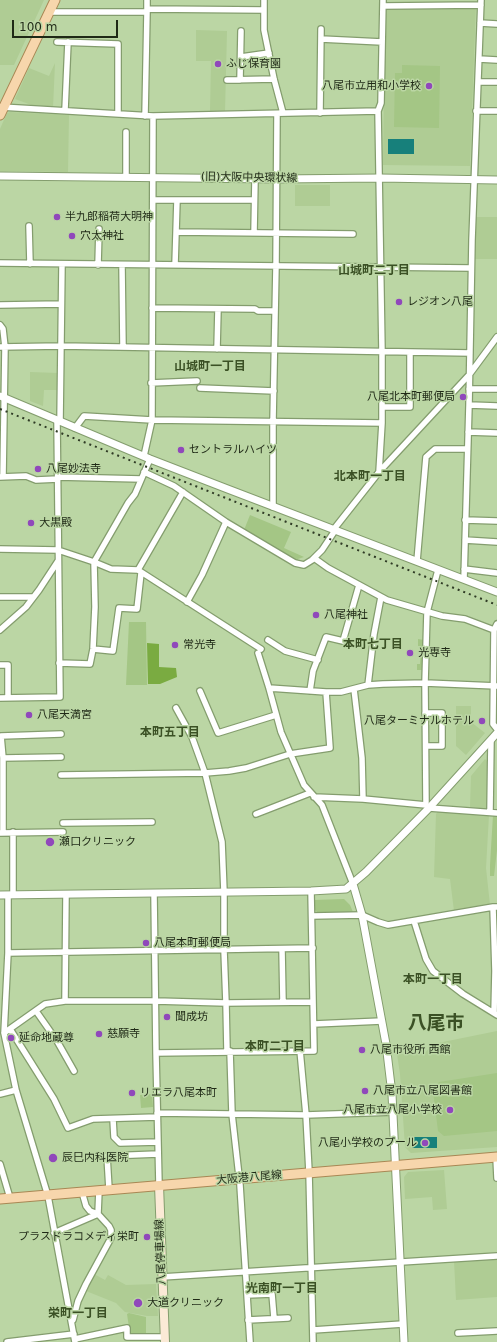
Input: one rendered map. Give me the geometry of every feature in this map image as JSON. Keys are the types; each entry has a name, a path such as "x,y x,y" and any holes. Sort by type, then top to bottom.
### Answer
{"main road":[{"path":"1,110 55,0"},
{"name":"大阪港八尾線","path":"0,1199 48,1196 109,1189 159,1186 396,1164 496,1157"},
{"name":"八尾停車場線","path":"159,1186 165,1339"}],"street":[{"path":"145,116 146,0"},
{"path":"264,0 264,30 283,113"},
{"path":"379,472 382,423 382,352 378,111 381,103 383,3 481,2 471,268 464,578"},
{"path":"50,12 264,10"},
{"path":"480,23 497,24"},
{"path":"320,113 321,28"},
{"path":"240,80 241,31"},
{"path":"321,40 382,42"},
{"path":"57,42 118,44 118,114"},
{"path":"65,110 68,42"},
{"path":"241,57 269,53"},
{"path":"479,59 497,60"},
{"path":"227,80 274,79"},
{"path":"478,82 497,82"},
{"path":"1,110 65,110 145,116 378,111"},
{"path":"476,111 497,111"},
{"path":"273,507 277,114"},
{"path":"59,663 90,664 96,607 94,562 128,503 135,494 144,472 147,457 152,420 151,348 153,116"},
{"path":"126,132 126,177"},
{"name":"(旧)大阪中央環状線","path":"0,176 497,180"},
{"path":"254,233 255,179"},
{"path":"153,200 254,200"},
{"path":"175,265 177,200"},
{"path":"29,226 30,264"},
{"path":"98,265 99,229"},
{"path":"176,232 353,234"},
{"path":"0,263 471,268"},
{"path":"0,698 60,697 58,421 62,264"},
{"path":"122,265 123,347"},
{"path":"0,305 61,304"},
{"path":"152,308 255,309 258,311 275,311"},
{"path":"218,309 218,349"},
{"path":"0,325 3,329 1,477 26,476 36,480 58,478 142,478"},
{"path":"144,472 174,486 226,522 295,564 304,565 322,550 335,529 379,472 469,375 496,339"},
{"path":"2,347 61,346 470,353"},
{"path":"382,407 410,407 410,352"},
{"path":"151,383 197,381"},
{"path":"200,388 274,391"},
{"path":"469,389 497,389"},
{"path":"2,397 75,428 273,507 335,529 497,592"},
{"path":"469,405 497,406"},
{"path":"75,428 84,416 152,420 382,423"},
{"path":"468,432 497,433"},
{"path":"417,561 426,457 435,449 467,449"},
{"path":"92,649 113,651 119,608 137,609 140,572 183,492"},
{"path":"465,520 497,522"},
{"path":"187,602 202,575 226,522"},
{"path":"465,540 497,542"},
{"path":"0,549 58,550 111,569 140,572 259,651 281,732 304,786 322,805 353,884 362,915 386,1044 394,1112 404,1342"},
{"path":"314,558 328,568 387,600 427,612 465,619 496,627 493,724 497,729"},
{"path":"0,630 26,606 58,561"},
{"path":"464,569 497,573"},
{"path":"427,807 425,683 427,612 438,570"},
{"path":"310,691 313,671 326,638 343,641 359,585"},
{"path":"0,597 33,597"},
{"path":"368,685 373,642 381,597"},
{"path":"268,640 285,651 318,660"},
{"path":"0,665 8,665 8,698"},
{"path":"269,688 341,692 368,685 425,683 495,686"},
{"path":"354,689 362,758 363,799"},
{"path":"200,691 218,733 276,715"},
{"path":"62,775 229,772 290,754 330,748 326,692"},
{"path":"176,708 192,737 205,773 222,842 228,1051 246,1271 250,1342"},
{"path":"425,713 442,713 442,746 426,746"},
{"path":"61,734 1,736 3,758 2,832 63,832"},
{"path":"0,895 311,891 346,889 353,884 497,734"},
{"path":"490,812 491,740"},
{"path":"3,758 61,756"},
{"path":"256,814 312,795 497,813"},
{"path":"63,823 152,822"},
{"path":"4,1033 13,832"},
{"path":"156,1053 314,1051 311,891"},
{"path":"154,893 159,1186"},
{"path":"65,1001 66,895"},
{"path":"312,916 362,915 388,925 495,907 495,1014"},
{"path":"414,920 426,959 433,971 448,984 495,1014"},
{"path":"8,953 313,948"},
{"path":"282,949 283,1002"},
{"path":"4,1033 46,1004 65,1001 226,1003 313,1002"},
{"path":"36,1011 58,1041 74,1071"},
{"path":"314,1024 382,1021"},
{"path":"0,1025 4,1033 16,1090 48,1196 75,1338"},
{"path":"10,1029 54,1099 68,1128 93,1119 113,1119 157,1115 306,1115 394,1112"},
{"path":"300,1050 306,1115 309,1172 313,1342"},
{"path":"0,1094 16,1090"},
{"path":"113,1119 114,1137 120,1143 158,1142"},
{"path":"109,1189 108,1156 158,1154"},
{"path":"496,1157 497,1178"},
{"path":"0,1164 10,1198"},
{"path":"98,1214 99,1190"},
{"path":"72,1322 78,1301 111,1238 111,1230 109,1226 98,1214 90,1211 86,1206 82,1192"},
{"path":"54,1233 98,1214"},
{"path":"162,1277 497,1256"},
{"path":"247,1295 272,1294 274,1318"},
{"path":"248,1320 288,1318"},
{"path":"313,1330 403,1324"},
{"path":"7,1342 75,1338 127,1328 127,1337 165,1339"},
{"path":"458,1334 497,1331"}],"shaded area":[{"path":"0,0 44,0 14,65 0,65"},
{"name":"八尾市立用和小学校","path":"476,5 470,166 383,165 385,7"},
{"path":"196,30 227,31 225,112 210,111 211,61 196,61"},
{"path":"55,63 53,108 37,107 15,99 29,68 49,76"},
{"path":"402,65 440,66 439,128 394,127 395,73 402,73"},
{"path":"7,113 69,115 68,172 0,171 0,129"},
{"path":"295,185 330,185 330,206 295,206"},
{"path":"474,217 497,217 497,259 474,259"},
{"path":"30,372 58,373 59,390 44,390 43,406 30,401"},
{"path":"250,515 291,532 284,548 304,557 295,561 244,530"},
{"path":"129,622 146,622 147,685 126,685"},
{"path":"418,639 424,640 423,670 417,670 417,664 420,664 421,646 418,646"},
{"path":"456,706 471,706 471,722 485,733 466,755 456,746"},
{"path":"485,759 489,763 489,806 486,809 470,807 471,776"},
{"path":"439,810 489,815 486,868 490,905 454,911 450,879 434,877 436,814"},
{"path":"493,815 497,816 497,850 494,876 490,876 490,865"},
{"path":"344,899 350,905 353,912 318,913 315,910 314,900"},
{"name":"八尾市立八尾小学校","path":"497,1031 497,1147 411,1153 405,1147 400,1074 397,1054 424,1054 433,1044"},
{"path":"497,1073 497,1131 444,1136 438,1131 433,1091 439,1082"},
{"path":"152,1094 153,1107 141,1108 140,1095"},
{"path":"444,1170 447,1209 433,1210 432,1197 405,1199 404,1177 408,1172"},
{"path":"497,1259 497,1297 456,1300 454,1261"},
{"path":"94,1274 105,1280 108,1275 126,1285 156,1284 158,1316 147,1316 125,1312 116,1303 86,1291"},
{"path":"129,1313 146,1317 146,1334 130,1334 127,1314"}],"green space":[{"path":"147,643 159,644 159,667 176,668 177,677 160,684 148,684"}],"water":[{"path":"388,139 414,139 414,154 388,154"},
{"name":"八尾小学校のプール","path":"412,1137 437,1137 437,1148 412,1148"}],"railway":[{"path":"0,409 497,605"}],"place":[{"name":"ふじ保育園","path":"218,64"},
{"name":"八尾市立用和小学校","path":"429,86"},
{"name":"半九郎稲荷大明神","path":"57,217"},
{"name":"穴太神社","path":"72,236"},
{"name":"レジオン八尾","path":"399,302"},
{"name":"八尾北本町郵便局","path":"463,397"},
{"name":"セントラルハイツ","path":"181,450"},
{"name":"八尾妙法寺","path":"38,469"},
{"name":"大黒殿","path":"31,523"},
{"name":"八尾神社","path":"316,615"},
{"name":"常光寺","path":"175,645"},
{"name":"光専寺","path":"410,653"},
{"name":"八尾天満宮","path":"29,715"},
{"name":"八尾ターミナルホテル","path":"482,721"},
{"name":"瀬口クリニック","path":"50,842"},
{"name":"八尾本町郵便局","path":"146,943"},
{"name":"聞成坊","path":"167,1017"},
{"name":"慈願寺","path":"99,1034"},
{"name":"延命地蔵尊","path":"11,1038"},
{"name":"八尾市役所 西館","path":"362,1050"},
{"name":"八尾市立八尾図書館","path":"365,1091"},
{"name":"リエラ八尾本町","path":"132,1093"},
{"name":"八尾市立八尾小学校","path":"450,1110"},
{"name":"八尾小学校のプール","path":"425,1143"},
{"name":"辰巳内科医院","path":"53,1158"},
{"name":"プラスドラコメディ栄町","path":"147,1237"},
{"name":"大道クリニック","path":"138,1303"}],"district":[{"name":"山城町二丁目","path":"374,271"},
{"name":"山城町一丁目","path":"210,367"},
{"name":"北本町一丁目","path":"370,477"},
{"name":"本町七丁目","path":"373,645"},
{"name":"本町五丁目","path":"170,733"},
{"name":"本町一丁目","path":"433,980"},
{"name":"八尾市","path":"436,1024"},
{"name":"本町二丁目","path":"275,1047"},
{"name":"光南町一丁目","path":"282,1289"},
{"name":"栄町一丁目","path":"78,1314"}]}
